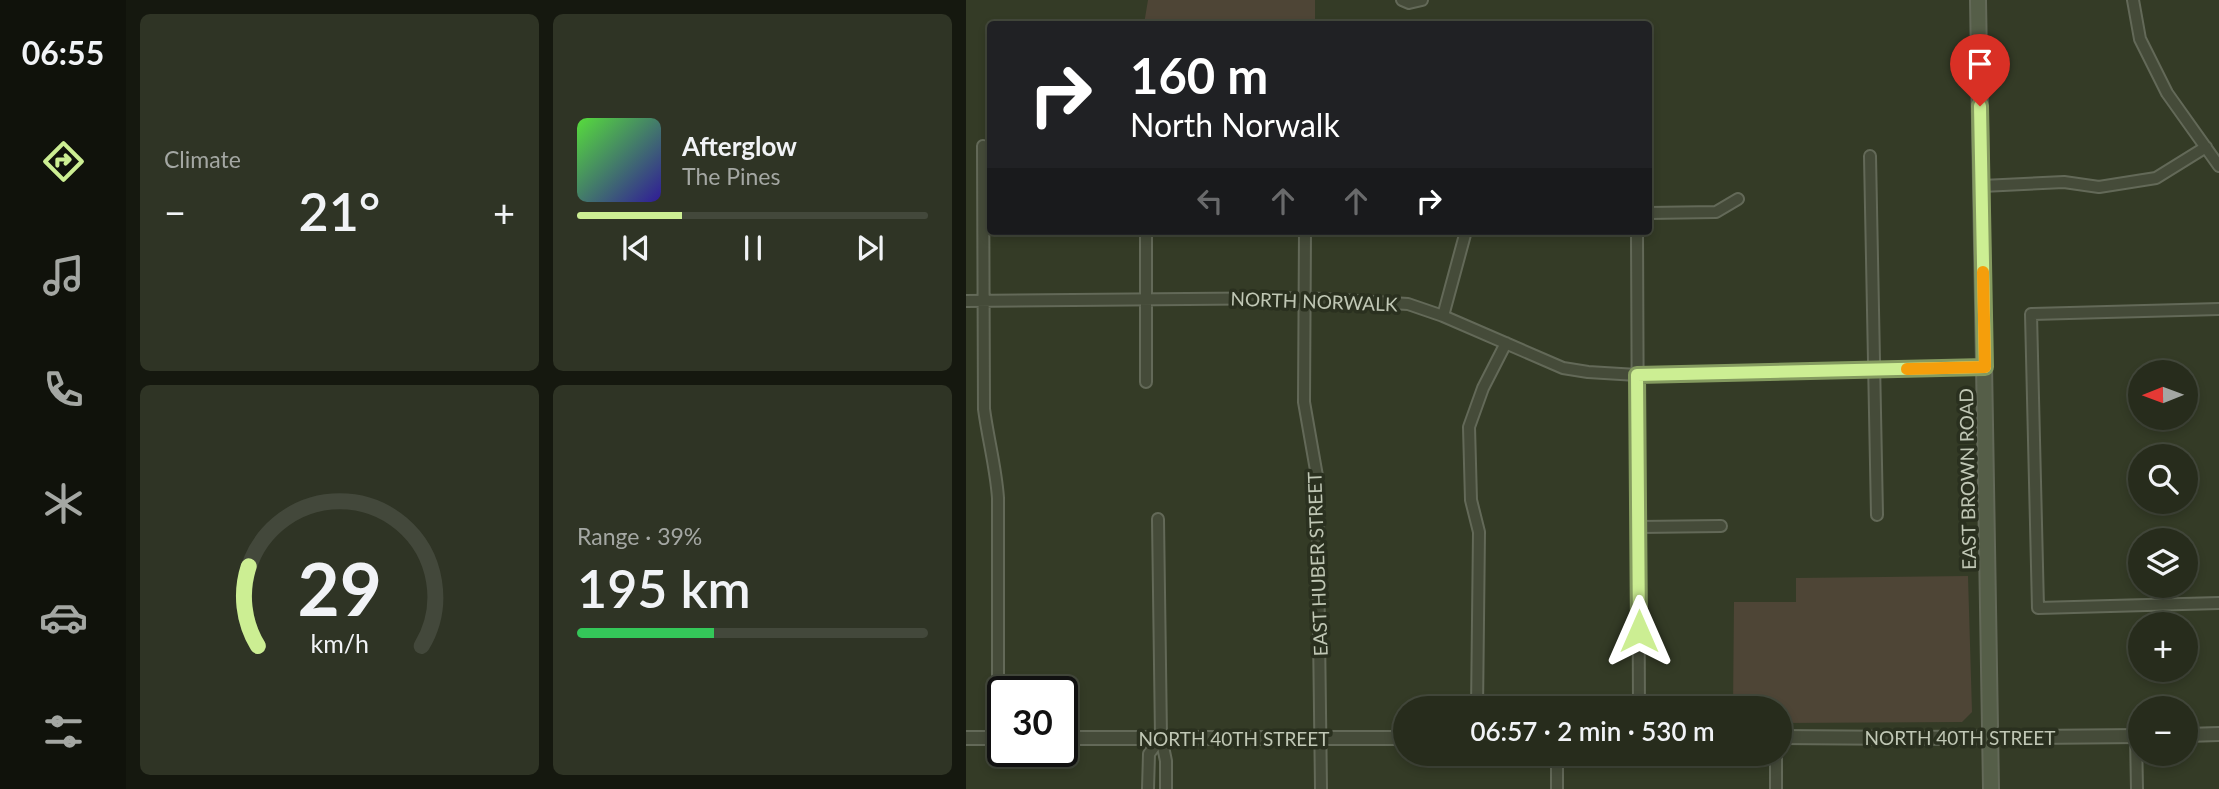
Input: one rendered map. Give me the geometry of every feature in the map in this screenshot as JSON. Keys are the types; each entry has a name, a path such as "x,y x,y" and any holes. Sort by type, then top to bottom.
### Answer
{"main road":[{"name":"EAST BROWN ROAD","path":"1978,0 1991,789"}],"street":[{"path":"1402,0 1409,3 1422,0"},
{"path":"2133,0 2140,39 2167,93 2219,166"},
{"path":"983,146 984,409 998,498 1000,676"},
{"path":"1982,186 2064,182 2099,187 2156,178 2206,147"},
{"path":"1870,156 1877,515"},
{"path":"1652,213 1716,212 1738,199"},
{"path":"1146,235 1146,382"},
{"name":"EAST HUBER STREET","path":"1304,235 1304,402 1317,476 1321,789"},
{"path":"1443,316 1465,235"},
{"path":"1637,235 1639,696"},
{"name":"NORTH NORWALK","path":"966,301 1305,298 1408,304 1443,316 1563,368 1588,372 1637,375 1985,367"},
{"path":"2219,309 2031,314 2038,608 2219,603"},
{"path":"1477,696 1479,532 1471,499 1469,427 1483,388 1506,343"},
{"path":"1158,519 1161,737 1166,761 1166,789"},
{"path":"1640,527 1721,526"},
{"path":"2198,735 2219,734"},
{"name":"NORTH 40TH STREET","path":"1792,737 2128,736"},
{"path":"1149,789 1149,754 1161,737"},
{"path":"966,738 987,738"},
{"name":"NORTH 40TH STREET","path":"1078,738 1393,738"},
{"path":"1557,766 1557,789"},
{"path":"1776,766 1776,789"},
{"path":"2137,766 2137,789"}],"shaded area":[{"path":"1148,0 1315,0 1315,21 1144,21"},
{"path":"1968,576 1972,712 1962,722 1792,723 1792,696 1733,696 1734,602 1796,602 1796,578"}],"slow traffic":[{"path":"1907,369 1985,367 1983,272"}],"route":[{"path":"1639,631 1637,375 1985,367 1980,106"}]}
